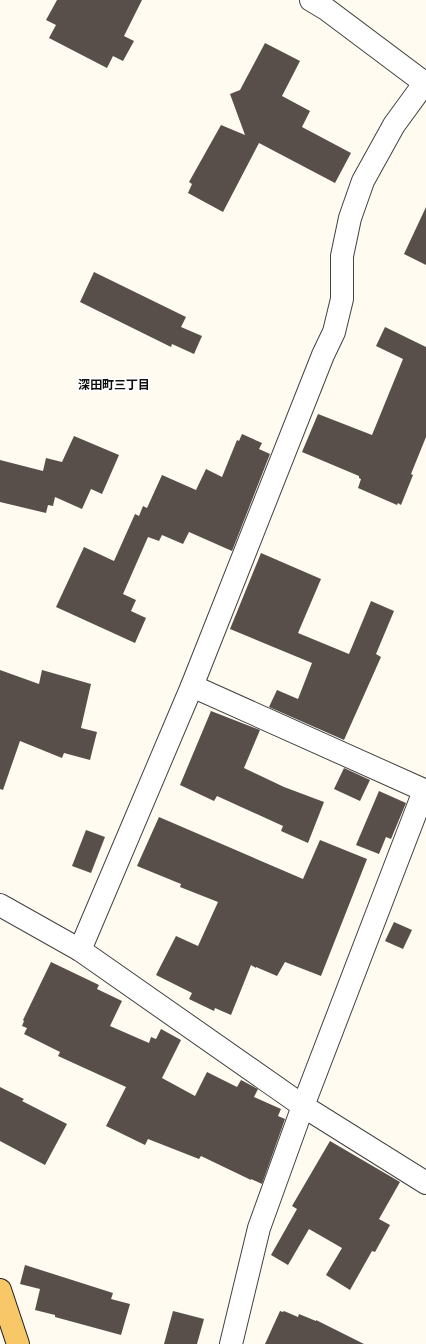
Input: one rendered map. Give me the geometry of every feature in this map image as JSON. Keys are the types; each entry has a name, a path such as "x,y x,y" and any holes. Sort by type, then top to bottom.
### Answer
{"main road":[{"path":"0,1290 18,1344"}],"street":[{"path":"80,950 192,686 323,355 334,332 342,299 342,256 350,218 363,181 394,126 426,83 326,9 310,0"},
{"path":"192,686 425,791 303,1106 259,1228 231,1344"},
{"path":"0,905 80,950 303,1106 426,1183"}],"building":[{"path":"57,0 142,0 124,36 134,41 123,61 113,56 107,68 49,38 56,25 46,20"},
{"path":"265,43 300,61 282,96 310,111 302,127 351,153 335,183 259,143 223,212 188,193 192,184 189,182 221,125 245,135 230,94 240,90"},
{"path":"426,207 426,265 404,254"},
{"path":"94,272 186,317 181,327 202,336 194,354 172,344 171,347 80,302"},
{"path":"385,327 426,347 426,437 411,474 413,475 401,505 398,503 397,505 358,488 361,479 359,476 302,452 318,414 372,435 403,359 376,346"},
{"path":"242,434 262,443 259,449 270,454 232,551 189,532 183,544 162,535 159,541 148,537 123,594 136,600 131,611 146,618 135,643 56,607 84,547 114,561 135,514 139,516 143,506 147,508 162,475 196,490 206,469 222,477 237,440 239,441"},
{"path":"74,436 119,455 102,494 91,489 82,509 55,497 53,506 48,505 46,513 0,502 0,460 43,471 46,458 62,462"},
{"path":"261,553 321,579 298,633 349,654 371,601 394,611 376,654 381,657 344,740 269,707 277,690 298,699 312,663 230,629"},
{"path":"0,670 39,684 42,670 91,684 81,728 97,732 90,760 64,753 62,758 20,741 3,790 0,789"},
{"path":"211,711 260,730 244,768 284,787 324,802 308,843 281,831 283,826 217,796 214,801 180,785"},
{"path":"344,768 370,780 360,801 334,789"},
{"path":"379,791 406,803 391,839 386,837 379,854 356,845"},
{"path":"159,817 303,879 320,840 367,859 321,976 285,962 277,976 251,965 231,1015 215,1008 214,1011 189,999 192,993 156,975 176,936 198,946 218,902 180,887 181,884 137,866"},
{"path":"86,830 105,837 91,873 72,866"},
{"path":"394,922 412,930 403,949 385,941"},
{"path":"51,962 99,985 97,989 122,1001 110,1026 149,1043 151,1037 156,1039 161,1029 181,1040 162,1078 195,1096 207,1072 237,1087 241,1080 258,1089 254,1097 281,1109 278,1116 285,1119 262,1184 201,1156 199,1159 148,1139 145,1145 106,1126 126,1087 58,1056 60,1052 24,1034 27,1028 22,1026 23,1020"},
{"path":"0,1087 24,1099 22,1101 67,1124 45,1165 0,1141"},
{"path":"330,1141 400,1182 379,1219 390,1225 375,1252 372,1251 350,1290 326,1275 342,1248 309,1229 288,1265 271,1255 297,1209 292,1206"},
{"path":"25,1265 113,1293 111,1299 130,1304 121,1335 35,1310 40,1289 20,1284"},
{"path":"173,1311 204,1319 197,1344 164,1344"},
{"path":"280,1311 284,1311 298,1317 299,1314 316,1320 364,1344 265,1344"}],"district":[{"name":"深田町三丁目","path":"114,383"}]}
